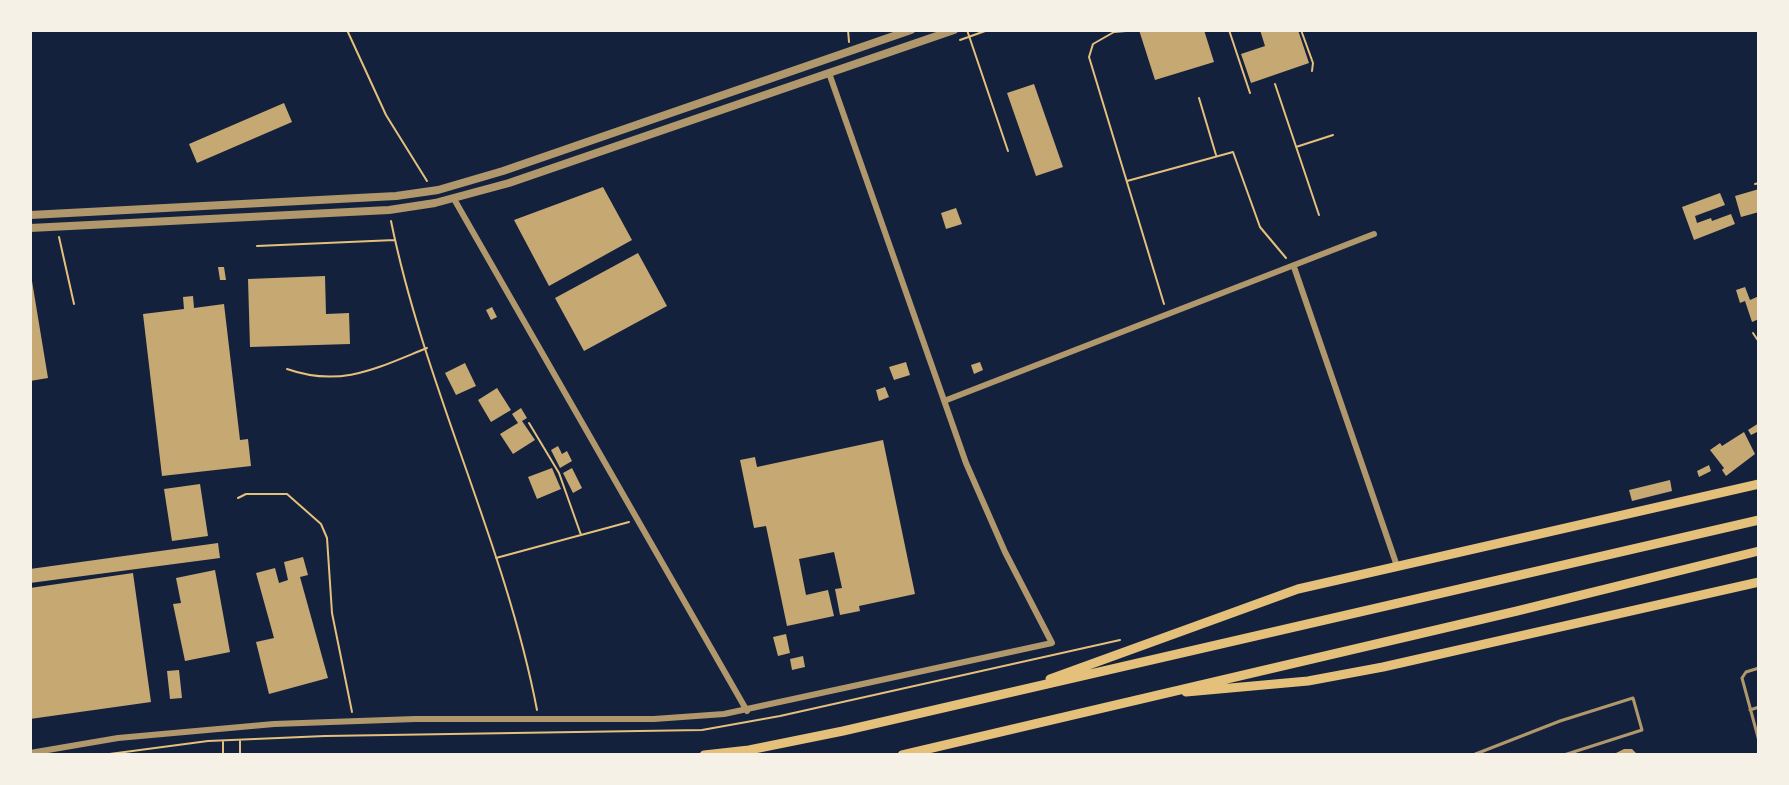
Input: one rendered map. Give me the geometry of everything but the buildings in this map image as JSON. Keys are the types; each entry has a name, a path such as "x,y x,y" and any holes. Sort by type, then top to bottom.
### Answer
{"highway":[{"path":"1011,693 1298,588 1759,484"},
{"path":"704,755 792,743 1759,520"},
{"path":"902,755 1517,611 1759,551"},
{"path":"1160,694 1298,682 1362,671 1759,582"}],"street":[{"path":"30,215 396,196 433,191 493,174 911,30"},
{"path":"30,228 389,210 454,199 509,183 954,30"},
{"path":"30,753 146,735 252,725 354,721 654,719 747,711 1052,643 985,508 944,401 829,73"},
{"path":"454,199 747,711"},
{"path":"944,401 1374,234"},
{"path":"1294,267 1397,566"}],"lane":[{"path":"1759,668 1742,675 1759,741"},
{"path":"1473,755 1560,721 1633,698 1642,730 1564,755"},
{"path":"1750,710 1759,707"}],"path":[{"path":"347,30 386,115 428,182 420,184"},
{"path":"967,30 1008,151"},
{"path":"1228,30 1250,93"},
{"path":"1301,30 1313,63 1312,71"},
{"path":"1126,32 1114,32 1093,44 1089,57 1168,315"},
{"path":"841,42 858,36"},
{"path":"1275,84 1319,215"},
{"path":"1199,98 1216,155"},
{"path":"1296,147 1333,135"},
{"path":"1127,181 1228,151 1237,156 1260,227 1294,267"},
{"path":"1755,184 1759,183"},
{"path":"389,210 395,240 427,348 523,642 538,719"},
{"path":"56,226 74,304"},
{"path":"257,246 395,240"},
{"path":"1753,333 1759,342"},
{"path":"287,369 313,376 353,376 427,348"},
{"path":"529,423 559,473 581,535"},
{"path":"238,498 246,494 287,494 324,528 327,538 335,632 354,721"},
{"path":"496,558 638,519"},
{"path":"240,740 240,755"},
{"path":"223,741 224,755"}]}
